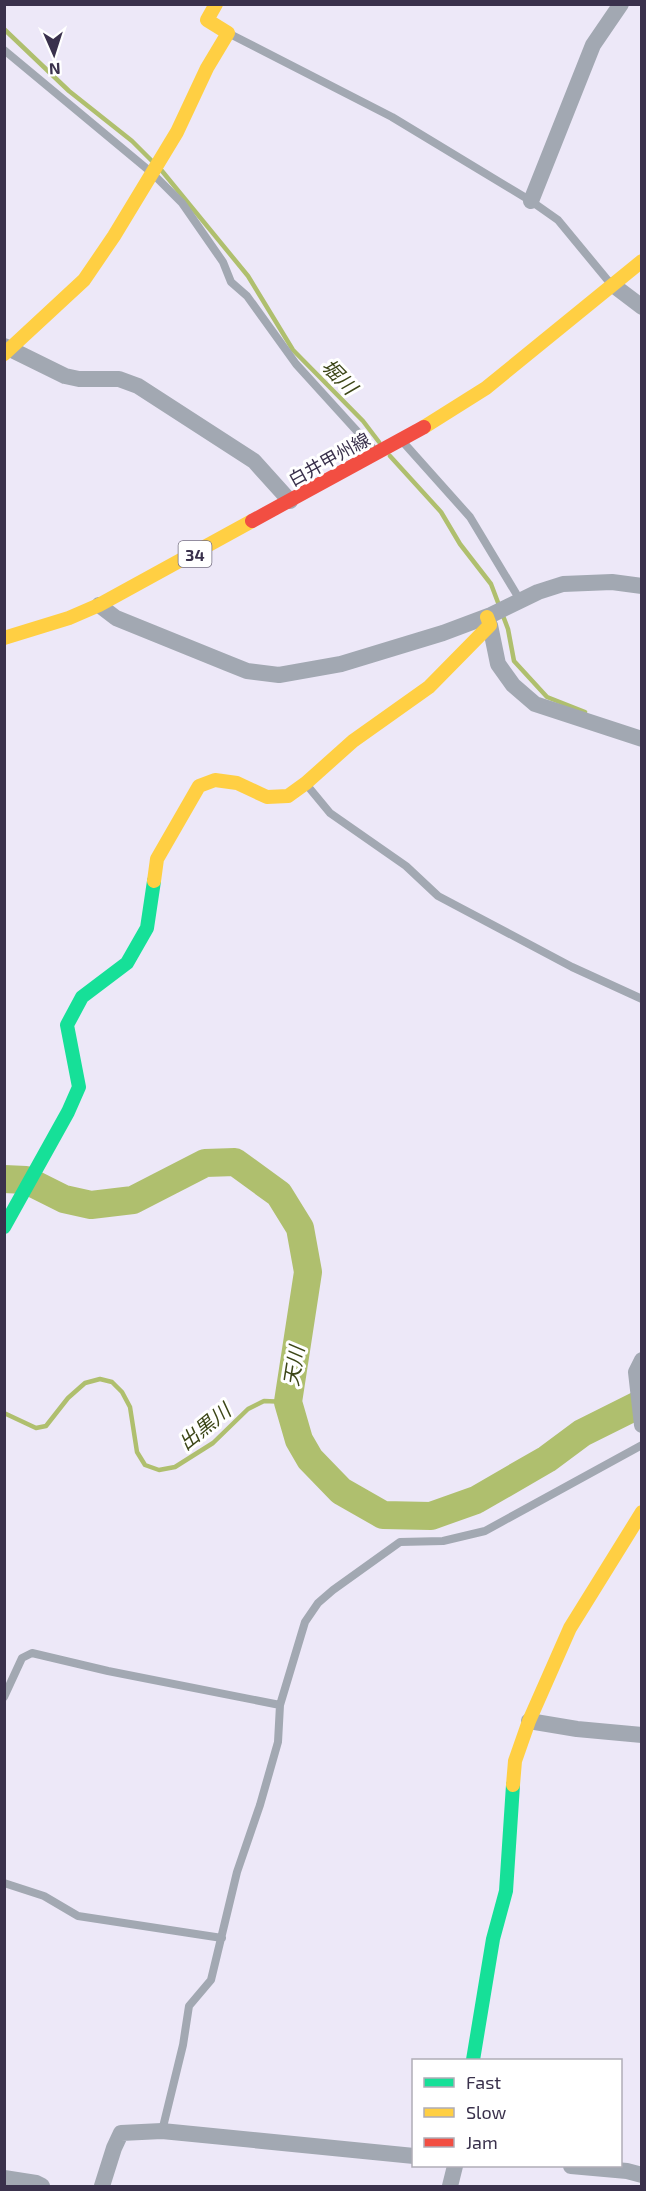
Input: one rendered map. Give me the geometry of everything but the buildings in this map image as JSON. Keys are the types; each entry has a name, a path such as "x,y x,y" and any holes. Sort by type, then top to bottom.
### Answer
{"street":[{"path":"216,4 207,20 228,33 207,68 177,132 156,167 84,280 6,350 66,376 79,379 119,379 138,386 254,461 290,501"},
{"path":"531,201 593,45 621,4"},
{"name":"白井甲州線","path":"4,638 69,618 99,605 398,442 486,388 642,261"},
{"path":"613,285 642,307"},
{"path":"99,605 116,618 247,671 279,675 341,664 489,619 516,602 562,584 612,582 642,586"},
{"path":"489,619 498,664 513,684 535,704 642,739"},
{"path":"4,1227 68,1112 79,1087 67,1025 82,997 127,963 147,928 157,859 200,786 215,780 237,783 267,797 288,796 353,741 429,687 489,619"},
{"path":"639,1366 641,1423"},
{"path":"473,2059 493,1940 506,1891 515,1761 530,1720 570,1628 642,1512"},
{"path":"530,1720 577,1729 642,1736"},
{"path":"102,2187 121,2133 162,2131 412,2156"},
{"path":"450,2187 455,2167"},
{"path":"582,2167 627,2171 642,2175"},
{"path":"4,2178 36,2183 42,2187"}],"lane":[{"path":"228,33 392,117 531,201 558,220 613,285"},
{"path":"4,50 156,167 223,262 231,282 247,296 296,364 377,453"},
{"path":"398,442 470,517 516,602"},
{"path":"306,783 330,813 406,866 438,896 572,967 642,999"},
{"path":"162,2131 183,2045 189,2006 211,1980 237,1872 278,1742 280,1705 305,1622 318,1604 333,1590 400,1542 443,1541 485,1531 642,1445"},
{"path":"4,1697 22,1658 32,1653 108,1671 280,1705"},
{"path":"4,1884 44,1896 78,1916 222,1938"}],"waterway":[{"name":"堀川","path":"4,29 69,91 132,141 152,161"},
{"name":"堀川","path":"162,171 248,276 293,350 363,421 379,442"},
{"name":"堀川","path":"390,456 441,512 460,544 491,584 508,629 514,661 547,697 585,712"},
{"name":"天川","path":"4,1179 26,1180 64,1199 91,1205 133,1200 205,1163 235,1162 279,1194 300,1228 308,1272 288,1402 299,1440 310,1459 341,1491 383,1515 431,1516 476,1500 547,1459 582,1433 642,1403"},
{"name":"出黒川","path":"4,1413 36,1428 46,1426 68,1398 85,1383 100,1379 112,1382 122,1392 130,1407 137,1452 145,1465 159,1470 175,1467 213,1443 248,1409 264,1401 288,1402"}],"traffic: fast":[{"path":"4,1227 68,1112 79,1087 67,1025 82,997 127,963 147,928 154,881"},
{"path":"473,2059 493,1939 506,1891 513,1785"}],"traffic: slow":[{"path":"4,354 84,280 114,236 177,132 207,68 228,33 207,20 216,4"},
{"path":"424,427 486,388 642,261"},
{"path":"4,638 69,618 99,605 252,521"},
{"path":"154,881 157,859 199,786 215,780 237,783 267,797 288,796 353,741 429,687 490,625 487,617"},
{"path":"513,1785 515,1761 529,1721 570,1628 642,1512"}],"traffic: jam":[{"path":"252,521 424,427"}]}
